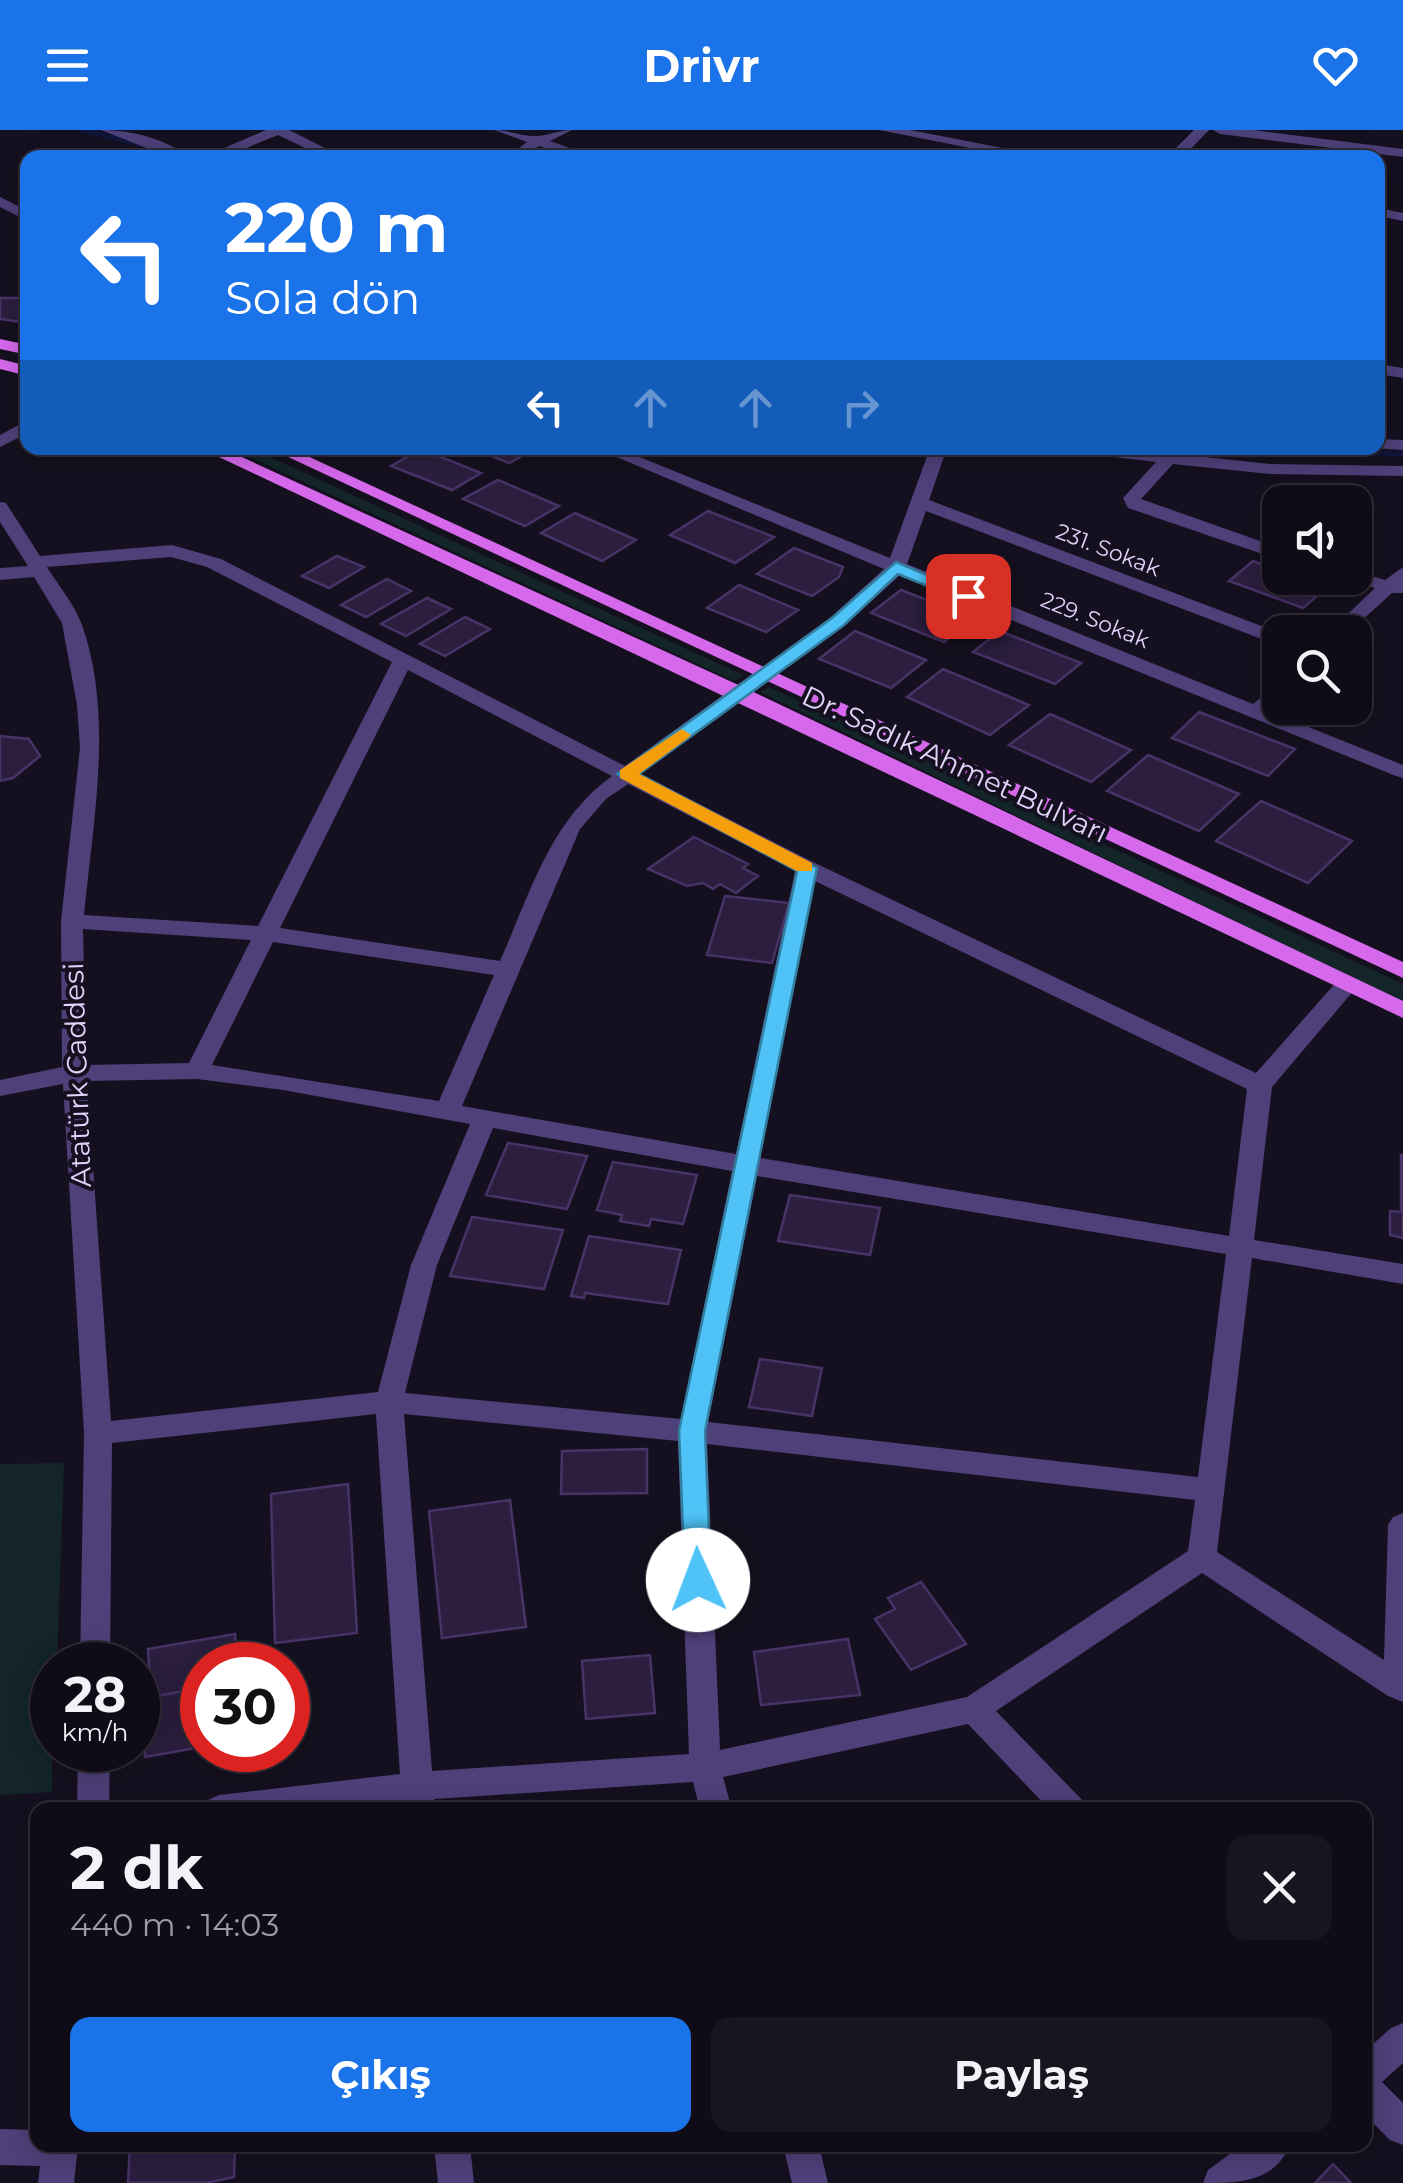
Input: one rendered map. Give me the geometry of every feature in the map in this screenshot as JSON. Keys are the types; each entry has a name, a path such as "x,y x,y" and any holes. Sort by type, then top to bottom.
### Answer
{"main road":[{"name":"Dr. Sadık Ahmet Bulvarı","path":"224,455 738,692 1403,1010"},
{"name":"Dr. Sadık Ahmet Bulvarı","path":"293,455 1403,971"}],"street":[{"path":"108,130 168,150"},
{"path":"228,150 278,130 321,150"},
{"path":"501,130 566,150"},
{"path":"525,150 566,130"},
{"path":"886,130 1001,150"},
{"path":"1182,150 1202,130"},
{"path":"1220,130 1379,150"},
{"name":"229. Sokak","path":"620,455 1403,772"},
{"path":"446,1110 570,827 599,795 838,621 896,568 937,455"},
{"path":"1150,455 1270,469 1403,471"},
{"path":"1170,457 1132,498 1134,504 1262,548"},
{"name":"231. Sokak","path":"919,502 1262,633"},
{"name":"Atatürk Caddesi","path":"0,507 72,623 87,705 90,748 72,920 74,1073 98,1433 95,1642"},
{"path":"0,574 172,550 192,554 807,868 1260,1086"},
{"path":"1360,615 1395,588 1403,573"},
{"path":"197,1071 402,662"},
{"path":"1256,712 1262,706"},
{"path":"714,1802 705,1767 692,1431 807,868"},
{"path":"72,920 266,934 509,970"},
{"path":"1202,1557 1260,1086 1347,984"},
{"path":"0,1088 74,1073 197,1071 283,1082 746,1165 1403,1274"},
{"path":"417,1798 389,1402 424,1266 485,1118"},
{"path":"98,1433 389,1402 692,1431 1209,1490"},
{"path":"1401,1688 1403,1525"},
{"path":"1202,1557 1401,1688"},
{"path":"351,1802 705,1767 974,1710 1202,1557"},
{"path":"974,1710 1063,1802"},
{"path":"93,1802 94,1772"},
{"path":"1372,2068 1403,2040"},
{"path":"1372,2098 1403,2128"},
{"path":"0,2147 59,2159"},
{"path":"453,2152 456,2183"},
{"path":"802,2152 810,2183"},
{"path":"1221,2183 1263,2152"}],"shaded area":[{"path":"245,455 266,455 743,675 734,681"},
{"path":"769,687 1403,984 1403,1002 760,692"},
{"path":"64,1463 58,1642 30,1642 30,1772 52,1772 52,1792 0,1795 0,1464"}],"building":[{"path":"0,298 20,298 20,322 0,319"},
{"path":"410,455 436,455 481,473 452,490 391,466"},
{"path":"489,455 524,455 509,463"},
{"path":"498,480 559,506 525,526 463,499"},
{"path":"708,511 774,537 735,563 670,535"},
{"path":"575,513 636,540 602,561 541,533"},
{"path":"794,548 843,567 839,577 812,596 757,574"},
{"path":"337,556 364,567 329,588 302,576"},
{"path":"1253,561 1262,564 1262,593 1229,581"},
{"path":"387,579 411,591 366,617 341,605"},
{"path":"739,585 798,610 766,632 707,608"},
{"path":"901,590 974,618 944,642 871,613"},
{"path":"1267,595 1318,595 1303,608"},
{"path":"427,598 451,609 406,636 381,624"},
{"path":"465,617 490,629 445,656 420,644"},
{"path":"855,631 926,660 891,688 819,659"},
{"path":"1000,631 1081,663 1055,684 973,652"},
{"path":"943,669 1029,705 990,735 907,697"},
{"path":"1199,712 1295,749 1268,776 1172,738"},
{"path":"1050,714 1131,750 1091,782 1009,745"},
{"path":"0,736 29,739 40,756 13,778 0,781"},
{"path":"1148,755 1239,794 1199,831 1107,791"},
{"path":"1261,801 1352,841 1308,883 1216,841"},
{"path":"694,837 748,864 743,868 758,876 736,893 720,884 713,889 703,883 687,886 648,869"},
{"path":"725,896 789,903 772,963 707,955"},
{"path":"508,1143 587,1156 567,1209 486,1195"},
{"path":"1401,1155 1403,1238 1390,1235 1390,1211 1401,1212"},
{"path":"613,1162 697,1175 683,1224 651,1219 649,1226 620,1221 622,1215 597,1210"},
{"path":"790,1195 880,1208 870,1255 778,1241"},
{"path":"472,1217 563,1230 544,1289 450,1276"},
{"path":"589,1236 681,1250 668,1304 585,1293 584,1298 571,1296"},
{"path":"760,1359 822,1368 812,1416 749,1407"},
{"path":"647,1449 647,1493 561,1494 562,1451"},
{"path":"348,1484 357,1633 275,1642 271,1494"},
{"path":"510,1500 526,1627 442,1638 429,1511"},
{"path":"921,1582 966,1644 911,1670 875,1619 895,1609 888,1598"},
{"path":"235,1634 236,1642 189,1642"},
{"path":"848,1639 860,1695 761,1705 754,1652"},
{"path":"180,1643 180,1692 160,1695 160,1647"},
{"path":"650,1655 655,1713 586,1719 582,1661"},
{"path":"180,1692 180,1751 160,1754 160,1695"},
{"path":"130,2152 235,2152 234,2177 206,2183 128,2183"},
{"path":"1333,2164 1351,2183 1315,2183"}],"waterway":[{"path":"82,130 142,145"},
{"path":"1385,453 1403,454"}],"slow traffic":[{"path":"682,735 626,774 804,867"}],"route":[{"path":"698,1580 692,1431 807,868 626,774 838,621 896,568 968,596"}]}
